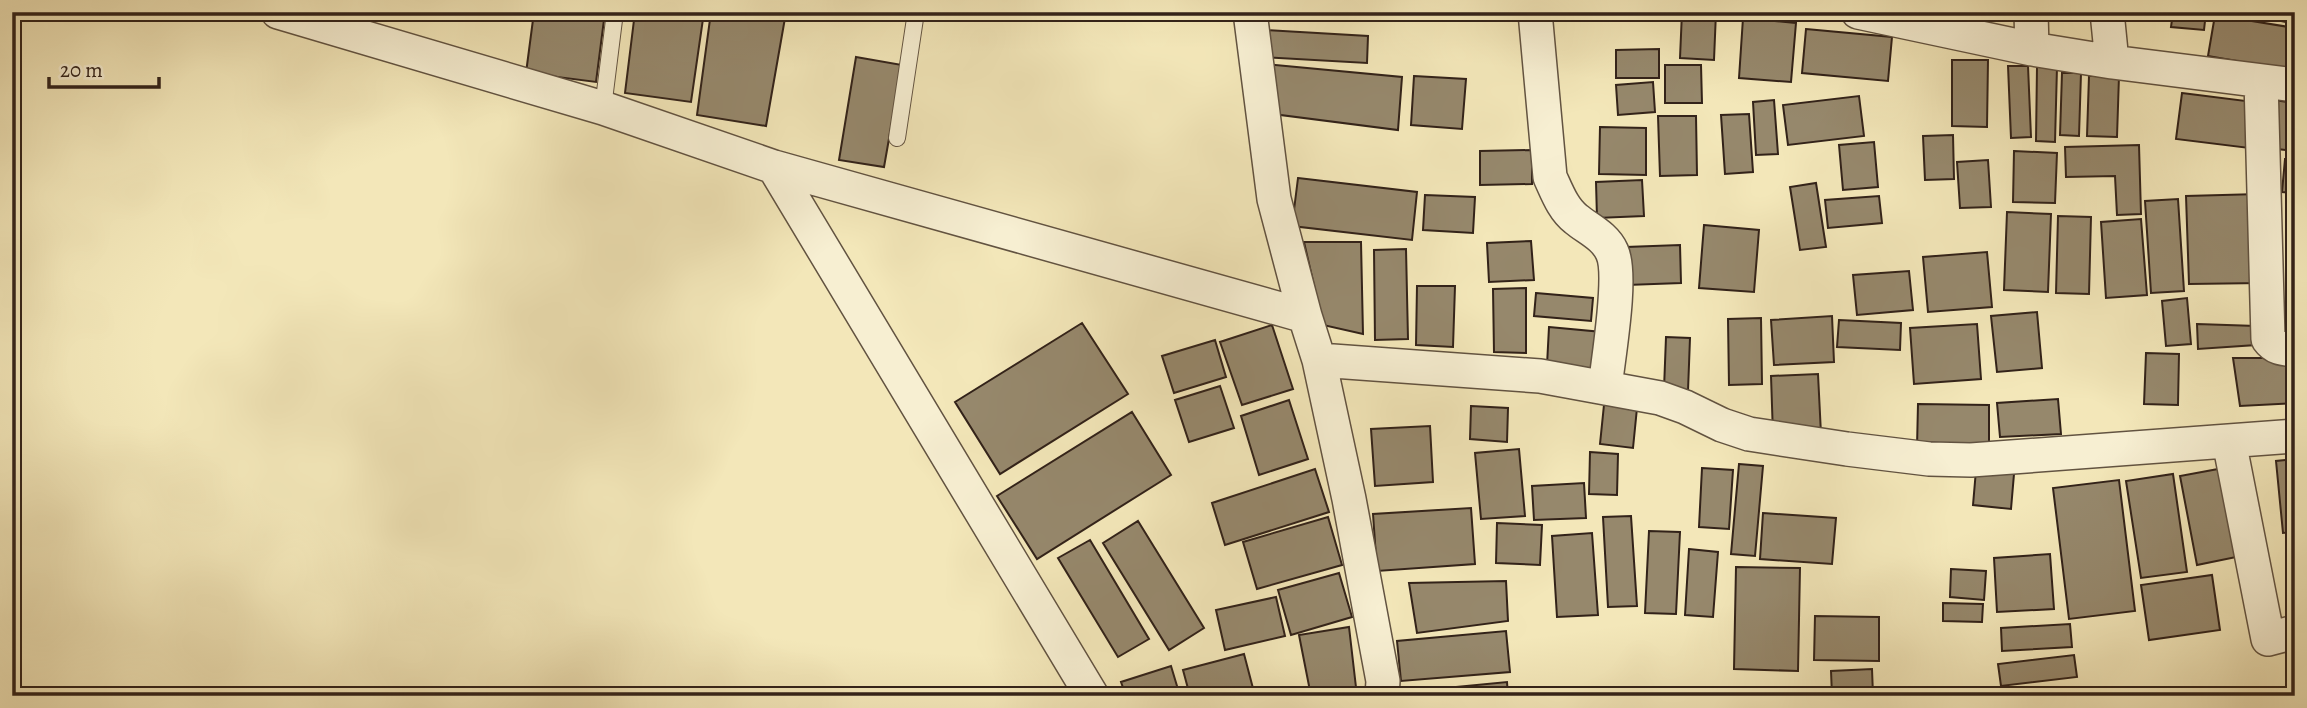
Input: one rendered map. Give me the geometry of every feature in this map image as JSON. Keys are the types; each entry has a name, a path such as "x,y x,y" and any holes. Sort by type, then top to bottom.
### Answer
{"street":[{"path":"278,12 353,24 774,167 1305,316"},
{"path":"1250,12 1275,200 1319,360 1349,499 1383,681 1382,696"},
{"path":"1535,12 1550,177 1559,198 1573,217 1597,233 1612,252 1616,277 1605,388"},
{"path":"1858,12 2032,49 2295,85"},
{"path":"2031,12 2032,49"},
{"path":"2107,12 2112,62"},
{"path":"2261,81 2268,339 2272,345 2279,348 2295,350"},
{"path":"774,167 1092,696"},
{"path":"1319,360 1540,376 1660,398 1749,434 1929,458 1971,460 2295,436"},
{"path":"2229,441 2268,639 2295,632"}],"lane":[{"path":"603,108 615,12"},
{"path":"897,138 916,12"}],"building":[{"path":"534,12 605,12 596,82 526,73"},
{"path":"635,12 704,12 691,102 625,93"},
{"path":"711,12 752,12 785,18 766,126 697,115"},
{"path":"1264,12 1344,12 1344,16 1265,18"},
{"path":"1682,12 1716,12 1714,60 1680,58"},
{"path":"2173,12 2206,12 2204,30 2171,27"},
{"path":"2238,12 2295,12 2295,24"},
{"path":"2215,15 2295,28 2288,70 2208,56"},
{"path":"1743,18 1796,23 1791,82 1739,78"},
{"path":"1806,29 1892,37 1888,81 1802,73"},
{"path":"1265,30 1368,36 1367,63 1263,57"},
{"path":"1659,49 1659,78 1616,78 1616,50"},
{"path":"856,57 902,65 884,167 839,160"},
{"path":"1952,60 1988,60 1987,127 1952,126"},
{"path":"1266,64 1402,77 1398,130 1273,114"},
{"path":"1665,65 1701,65 1702,103 1665,103"},
{"path":"2008,66 2028,66 2031,137 2011,138"},
{"path":"2037,67 2057,67 2055,142 2036,141"},
{"path":"2062,73 2081,73 2079,136 2060,135"},
{"path":"1414,76 1466,79 1462,129 1411,125"},
{"path":"2089,76 2119,76 2117,137 2087,136"},
{"path":"1653,82 1655,112 1618,115 1616,85"},
{"path":"2182,93 2254,102 2249,148 2176,139"},
{"path":"1859,96 1864,136 1788,145 1783,105"},
{"path":"1774,100 1778,154 1756,155 1753,102"},
{"path":"2273,100 2295,103 2295,151 2268,148"},
{"path":"1749,114 1753,172 1725,174 1721,115"},
{"path":"1658,116 1696,116 1697,175 1660,176"},
{"path":"1600,127 1646,128 1646,175 1599,174"},
{"path":"1953,135 1954,179 1925,180 1923,136"},
{"path":"1874,142 1878,187 1843,190 1839,145"},
{"path":"2139,145 2141,214 2117,215 2115,176 2066,177 2065,147"},
{"path":"1532,150 1532,184 1480,185 1480,151"},
{"path":"2014,151 2057,153 2055,203 2013,202"},
{"path":"2285,159 2295,160 2295,193 2282,192"},
{"path":"1988,160 1991,207 1960,208 1957,162"},
{"path":"1298,178 1417,192 1412,240 1292,226"},
{"path":"1642,180 1644,216 1597,218 1596,182"},
{"path":"1816,183 1826,247 1800,250 1790,187"},
{"path":"2259,194 2262,283 2189,284 2186,196"},
{"path":"1425,195 1475,197 1473,233 1423,230"},
{"path":"1879,196 1882,223 1828,228 1825,200"},
{"path":"2178,199 2184,291 2151,293 2145,201"},
{"path":"2007,212 2051,214 2048,292 2004,290"},
{"path":"2058,216 2091,217 2089,294 2056,293"},
{"path":"2141,219 2147,295 2106,298 2101,222"},
{"path":"1704,225 1759,230 1754,292 1699,288"},
{"path":"1531,241 1534,280 1489,282 1487,243"},
{"path":"1304,242 1361,242 1363,334 1323,325"},
{"path":"1680,245 1681,283 1627,285 1626,247"},
{"path":"1406,249 1408,339 1375,340 1374,250"},
{"path":"1987,252 1992,307 1928,312 1923,257"},
{"path":"1909,271 1913,310 1857,315 1853,275"},
{"path":"1417,286 1455,286 1453,347 1416,345"},
{"path":"1526,288 1526,353 1494,352 1493,289"},
{"path":"1536,293 1593,298 1591,321 1534,316"},
{"path":"2187,298 2191,344 2166,346 2162,301"},
{"path":"2037,312 2042,368 1997,372 1991,316"},
{"path":"1832,316 1834,362 1774,365 1771,320"},
{"path":"1761,318 1762,384 1729,385 1728,319"},
{"path":"1839,320 1901,323 1900,350 1837,347"},
{"path":"1082,323 1128,394 1000,474 955,402"},
{"path":"1977,324 1981,379 1914,384 1910,328"},
{"path":"2197,324 2256,326 2256,345 2198,349"},
{"path":"1272,325 1293,389 1242,405 1220,342"},
{"path":"1549,327 1602,332 1601,370 1547,365"},
{"path":"1666,337 1690,338 1688,391 1664,389"},
{"path":"1215,340 1226,377 1174,393 1162,356"},
{"path":"2146,353 2179,354 2178,405 2144,404"},
{"path":"2233,358 2295,358 2295,403 2240,406"},
{"path":"1818,374 1821,434 1773,435 1771,376"},
{"path":"1220,386 1234,428 1189,442 1175,400"},
{"path":"1605,395 1638,398 1633,448 1600,444"},
{"path":"2058,399 2061,434 2000,437 1997,403"},
{"path":"1289,400 1308,459 1259,475 1241,416"},
{"path":"1918,404 1989,405 1989,448 1917,447"},
{"path":"1471,406 1508,408 1507,442 1470,439"},
{"path":"1132,412 1171,475 1037,559 997,496"},
{"path":"1430,426 1433,482 1375,486 1371,429"},
{"path":"1519,449 1525,516 1481,519 1475,453"},
{"path":"1590,452 1618,454 1617,495 1589,494"},
{"path":"2295,459 2295,532 2283,533 2276,461"},
{"path":"1739,464 1763,466 1755,556 1731,554"},
{"path":"2229,467 2246,555 2197,565 2180,476"},
{"path":"1702,468 1733,470 1729,529 1699,527"},
{"path":"1315,469 1329,512 1225,545 1212,503"},
{"path":"1976,470 2014,474 2011,509 1973,505"},
{"path":"2173,474 2187,572 2141,578 2126,481"},
{"path":"2119,480 2135,611 2069,619 2053,488"},
{"path":"1584,483 1586,518 1534,520 1532,486"},
{"path":"1471,508 1475,564 1377,571 1373,514"},
{"path":"1763,513 1836,518 1832,564 1760,559"},
{"path":"1631,516 1637,606 1608,607 1603,517"},
{"path":"1328,517 1342,565 1257,589 1243,542"},
{"path":"1138,521 1204,628 1169,650 1103,543"},
{"path":"1497,523 1542,525 1540,565 1496,563"},
{"path":"1649,531 1680,532 1676,614 1645,613"},
{"path":"1592,533 1598,615 1557,617 1552,536"},
{"path":"1090,540 1149,639 1118,657 1058,558"},
{"path":"1689,549 1718,552 1713,617 1685,615"},
{"path":"2050,554 2054,609 1997,612 1994,558"},
{"path":"1736,567 1800,568 1798,671 1734,669"},
{"path":"1951,569 1986,571 1984,600 1950,597"},
{"path":"1339,573 1352,617 1291,635 1278,590"},
{"path":"2212,575 2220,630 2149,640 2141,585"},
{"path":"1506,581 1508,621 1417,633 1409,583"},
{"path":"1276,597 1285,636 1225,650 1216,610"},
{"path":"1943,603 1983,604 1982,622 1943,621"},
{"path":"1815,616 1879,617 1879,661 1814,660"},
{"path":"2070,624 2072,647 2002,651 2001,628"},
{"path":"1349,627 1357,696 1311,696 1299,635"},
{"path":"1506,631 1510,672 1401,681 1397,641"},
{"path":"1244,654 1255,696 1190,696 1183,670"},
{"path":"2074,655 2077,677 2001,686 1998,664"},
{"path":"1171,666 1180,696 1126,696 1121,682"},
{"path":"1872,669 1873,695 1832,696 1831,671"},
{"path":"1507,682 1508,696 1406,696 1405,692"}]}
